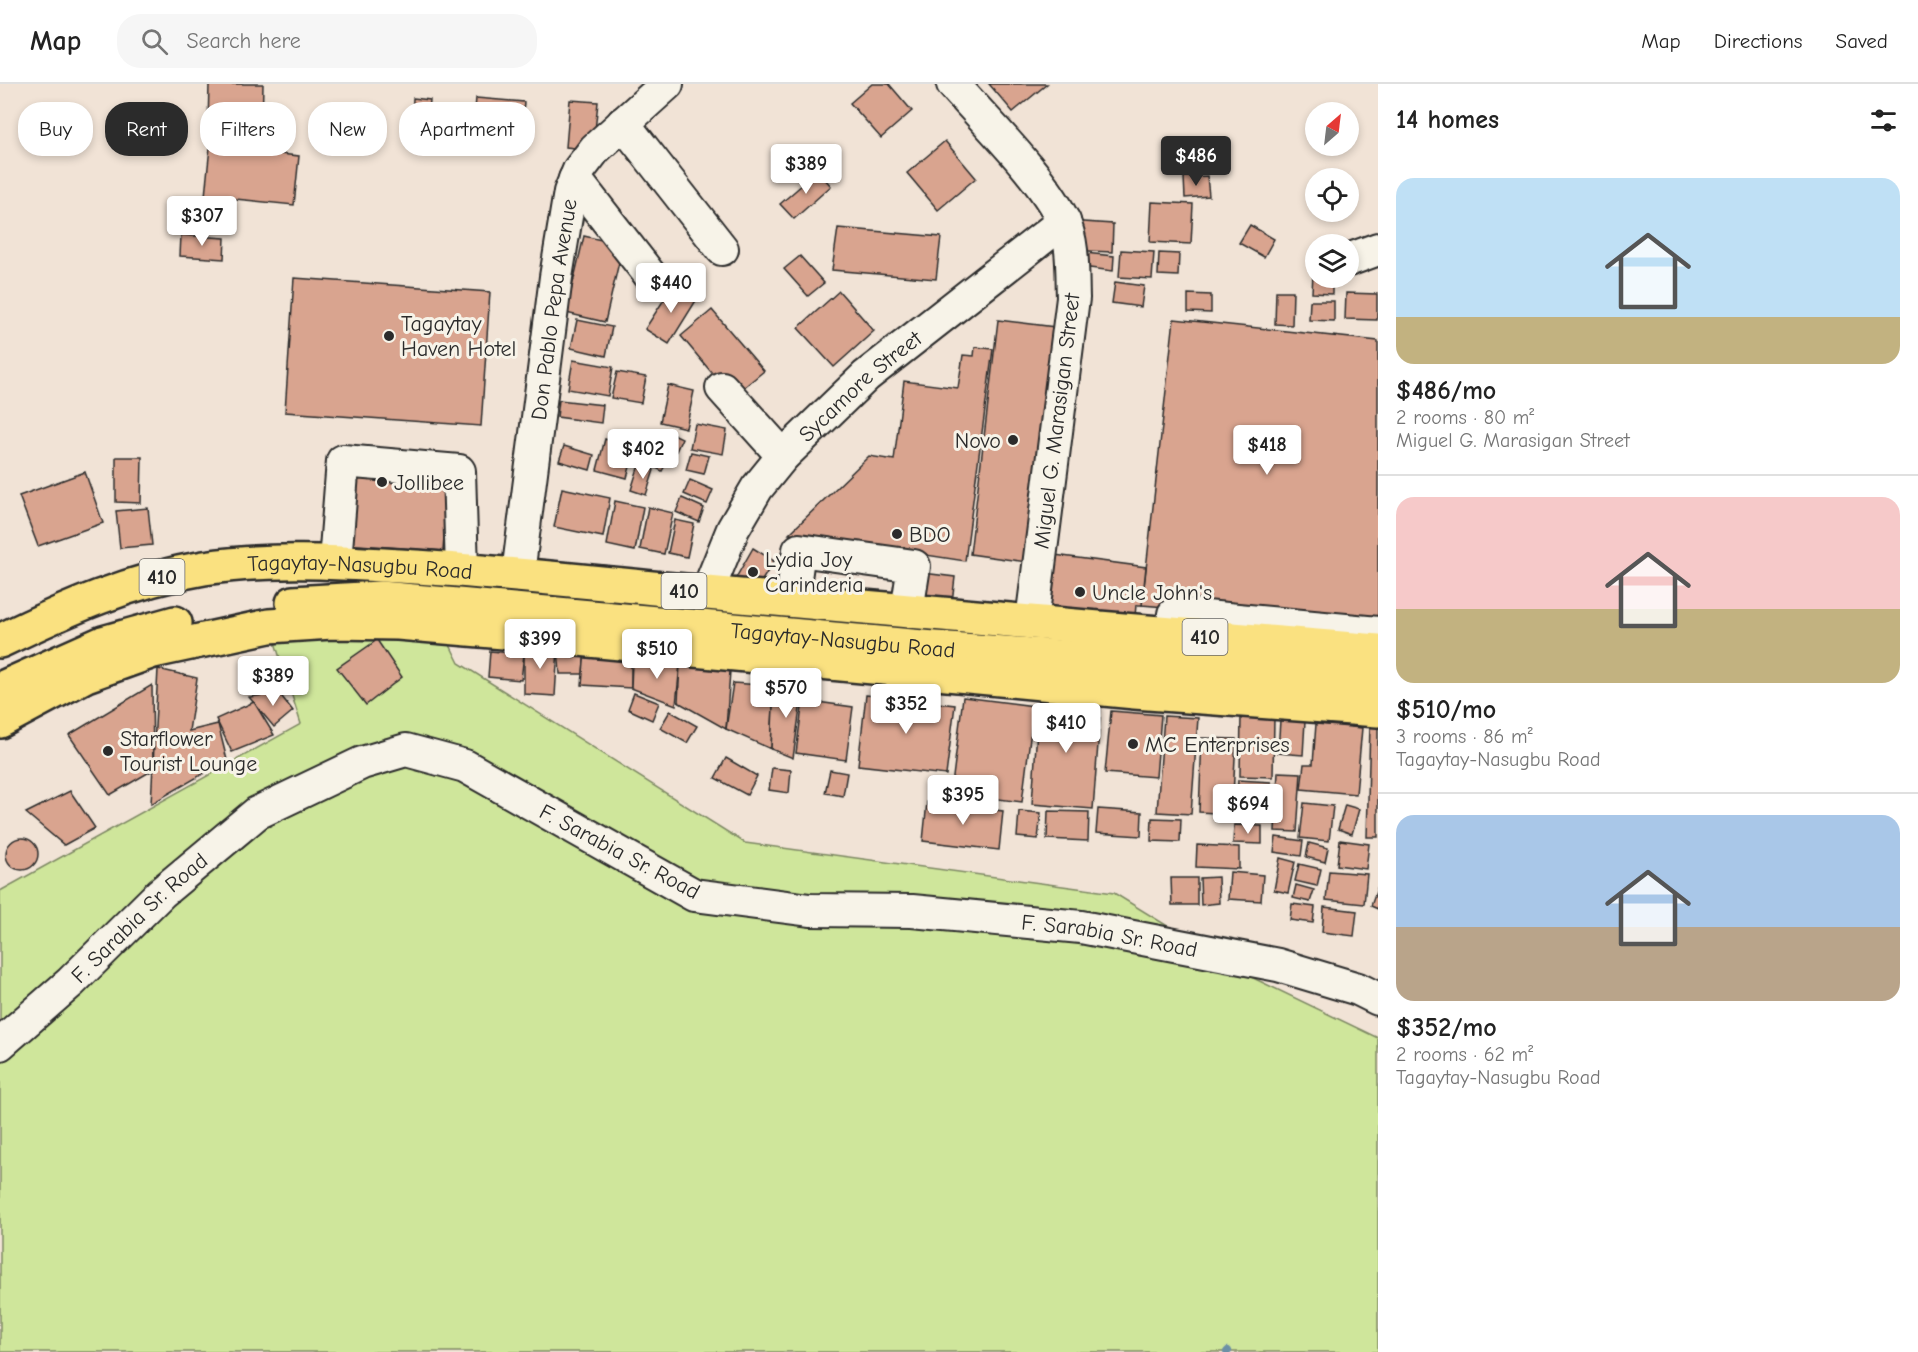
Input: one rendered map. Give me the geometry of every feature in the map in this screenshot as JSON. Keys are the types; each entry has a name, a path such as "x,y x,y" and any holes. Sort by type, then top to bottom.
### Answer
{"main road":[{"name":"Tagaytay-Nasugbu Road","path":"0,641 75,605 147,580 205,568 270,561 335,562 518,574 1172,635 1378,651"},
{"name":"Tagaytay-Nasugbu Road","path":"0,689 74,654 145,630 270,605 380,598 934,648 1378,680"},
{"name":"Tagaytay-Nasugbu Road","path":"0,722 86,675 153,651 269,626 332,622 398,623 1134,692 1378,710"}],"street":[{"name":"Don Pablo Pepa Avenue","path":"518,574 564,221 575,179 586,159 667,84"},
{"path":"953,84 1033,176 1064,221"},
{"path":"623,123 722,249"},
{"path":"575,179 653,279"},
{"name":"Sycamore Street","path":"707,593 733,530 757,488 783,456 866,376 1064,221"},
{"name":"Miguel G. Marasigan Street","path":"1032,621 1073,298 1071,256 1064,221"},
{"path":"1359,256 1378,249"},
{"path":"722,388 783,456"},
{"path":"335,562 343,461 459,471 462,570"},
{"path":"792,600 799,550 914,566 907,611"},
{"path":"1172,635 1174,614 1378,633"},
{"name":"F. Sarabia Sr. Road","path":"0,1044 71,982 161,893 257,813 362,764 406,750 465,766 694,895 810,910 912,911 1081,927 1278,965 1358,989 1378,999"}],"green space":[{"path":"272,633 446,637 459,663 745,843 1114,893 1247,975 1378,1038 1378,1352 0,1352 0,891 301,724"}],"building":[{"path":"209,84 263,84 263,102 209,102"},
{"path":"872,84 889,84 912,111 881,138 850,103"},
{"path":"989,84 1047,84 1013,112"},
{"path":"413,98 430,100 430,102 413,102"},
{"path":"476,98 524,102 476,102"},
{"path":"570,100 598,102 593,150 566,147"},
{"path":"945,141 976,178 938,210 907,173"},
{"path":"209,156 299,156 294,205 205,196"},
{"path":"818,171 831,186 794,219 780,204"},
{"path":"1207,176 1209,196 1185,198 1184,177"},
{"path":"1152,202 1193,204 1191,244 1150,242"},
{"path":"1068,221 1113,224 1112,252 1067,250"},
{"path":"1250,225 1274,239 1264,257 1239,243"},
{"path":"838,228 941,237 936,279 832,270"},
{"path":"181,235 225,238 224,259 180,256"},
{"path":"584,236 623,245 605,322 566,313"},
{"path":"1121,250 1154,252 1152,279 1119,277"},
{"path":"1075,252 1114,256 1113,271 1074,266"},
{"path":"1159,253 1179,254 1178,276 1158,275"},
{"path":"800,256 824,283 808,296 784,269"},
{"name":"Tagaytay Haven Hotel","path":"294,278 490,292 481,426 285,412"},
{"path":"1115,282 1144,286 1141,307 1112,303"},
{"path":"674,284 697,299 669,344 645,329"},
{"path":"1312,288 1332,288 1332,294 1312,293"},
{"path":"839,291 874,331 834,367 798,328"},
{"path":"1276,291 1293,291 1292,325 1275,324"},
{"path":"1346,293 1377,294 1377,320 1345,319"},
{"path":"1188,294 1211,295 1211,313 1188,312"},
{"path":"1310,301 1334,301 1334,321 1309,320"},
{"path":"712,310 764,371 732,397 681,336"},
{"path":"1174,319 1378,341 1378,625 1142,605"},
{"path":"577,320 612,327 606,356 571,348"},
{"name":"Novo","path":"998,320 1055,327 1027,562 970,554"},
{"path":"975,347 993,349 965,561 789,534 869,456 894,460 904,381 958,388 963,355 974,356"},
{"path":"573,360 613,367 608,396 568,389"},
{"path":"617,372 646,377 641,403 611,398"},
{"path":"668,385 694,391 686,428 660,422"},
{"path":"559,400 603,405 601,423 557,417"},
{"path":"695,424 727,430 723,454 690,448"},
{"path":"665,430 682,438 673,458 655,449"},
{"path":"605,439 635,448 627,478 597,470"},
{"path":"564,446 594,455 590,470 559,461"},
{"path":"691,452 709,456 704,474 686,470"},
{"path":"654,454 667,462 662,471 648,464"},
{"path":"116,457 142,457 141,503 116,502"},
{"path":"639,465 654,470 646,495 631,490"},
{"path":"85,472 103,523 38,546 19,496"},
{"path":"348,473 448,480 443,551 344,544"},
{"path":"690,480 713,490 707,504 684,494"},
{"path":"562,488 610,498 603,537 554,527"},
{"path":"682,498 704,508 699,522 676,512"},
{"path":"615,501 643,507 635,551 607,545"},
{"path":"648,507 673,513 664,554 640,549"},
{"path":"148,508 152,545 120,548 116,511"},
{"path":"675,520 694,524 687,557 668,553"},
{"name":"Lydia Joy Carinderia","path":"753,548 774,561 753,595 733,583"},
{"path":"1047,554 1146,567 1142,605 1136,605 1135,616 1042,606"},
{"path":"923,573 955,577 951,611 919,607"},
{"path":"377,640 402,677 366,705 337,668"},
{"path":"527,645 558,647 555,696 524,694 524,654"},
{"path":"558,647 585,649 583,674 560,674"},
{"path":"585,649 631,652 631,688 582,685"},
{"path":"490,651 524,654 521,680 488,677"},
{"path":"632,662 680,664 676,705 631,688"},
{"path":"680,664 730,671 726,729 678,702"},
{"path":"158,669 197,678 189,731 218,724 227,760 151,804"},
{"path":"733,683 774,686 771,749 726,729"},
{"path":"152,685 153,770 110,795 69,735"},
{"path":"774,686 803,687 793,758 771,749"},
{"path":"279,693 293,711 274,727 249,697"},
{"path":"634,693 659,703 652,720 628,709"},
{"path":"866,695 955,705 946,775 858,765"},
{"path":"963,697 1034,706 1022,802 951,793"},
{"path":"803,700 853,707 846,760 796,753"},
{"path":"1039,700 1101,705 1093,809 1032,804"},
{"path":"254,702 274,735 232,752 216,719"},
{"path":"670,711 697,726 687,743 660,728"},
{"name":"MC Enterprises","path":"1111,711 1161,715 1156,777 1105,773"},
{"path":"1164,716 1198,718 1191,814 1157,812"},
{"path":"1241,716 1274,717 1273,777 1240,776"},
{"path":"1280,720 1305,721 1303,755 1278,753"},
{"path":"1316,724 1362,728 1356,794 1301,789 1304,764 1313,764"},
{"path":"1370,725 1378,725 1378,837 1367,837"},
{"path":"1202,738 1236,739 1232,814 1199,812"},
{"path":"726,758 757,776 747,795 715,778"},
{"path":"772,768 791,770 789,793 769,790"},
{"path":"830,770 847,773 843,796 825,793"},
{"path":"1278,772 1301,773 1297,832 1275,831"},
{"path":"1238,780 1271,782 1269,821 1236,819"},
{"path":"70,791 95,828 64,845 26,813"},
{"path":"927,802 1003,811 999,850 923,841"},
{"path":"1304,803 1333,806 1329,841 1300,838"},
{"path":"1345,805 1359,809 1352,834 1338,829"},
{"path":"1098,809 1142,812 1141,836 1096,833"},
{"path":"1019,811 1041,813 1038,839 1017,837"},
{"path":"1048,811 1089,812 1088,841 1047,839"},
{"path":"1152,818 1181,819 1180,842 1151,841"},
{"path":"1234,825 1262,826 1262,844 1233,843"},
{"path":"1276,837 1303,841 1301,856 1274,852"},
{"path":"22,838 33,843 38,854 33,865 22,870 11,865 6,854 11,843"},
{"path":"1340,840 1369,844 1366,869 1337,865"},
{"path":"1309,843 1328,848 1325,862 1306,857"},
{"path":"1197,845 1239,847 1239,869 1196,867"},
{"path":"1280,858 1295,862 1288,893 1274,890"},
{"path":"1299,864 1321,869 1317,886 1295,881"},
{"path":"1329,871 1367,874 1364,904 1326,900"},
{"path":"1230,872 1263,875 1261,901 1228,899"},
{"path":"1218,877 1219,903 1201,905 1200,878"},
{"path":"1171,878 1197,878 1197,905 1172,905"},
{"path":"1296,885 1314,890 1310,902 1293,898"},
{"path":"1378,886 1378,909 1371,906"},
{"path":"1292,904 1315,907 1313,923 1290,920"},
{"path":"1324,907 1357,911 1354,936 1322,932"}],"place":[{"name":"Tagaytay Haven Hotel","path":"389,336"},
{"name":"Novo","path":"1013,440"},
{"name":"Jollibee","path":"382,482"},
{"name":"BDO","path":"897,534"},
{"name":"Lydia Joy Carinderia","path":"753,572"},
{"name":"Uncle John's","path":"1080,592"},
{"name":"MC Enterprises","path":"1133,744"},
{"name":"Starflower Tourist Lounge","path":"108,751"}]}
